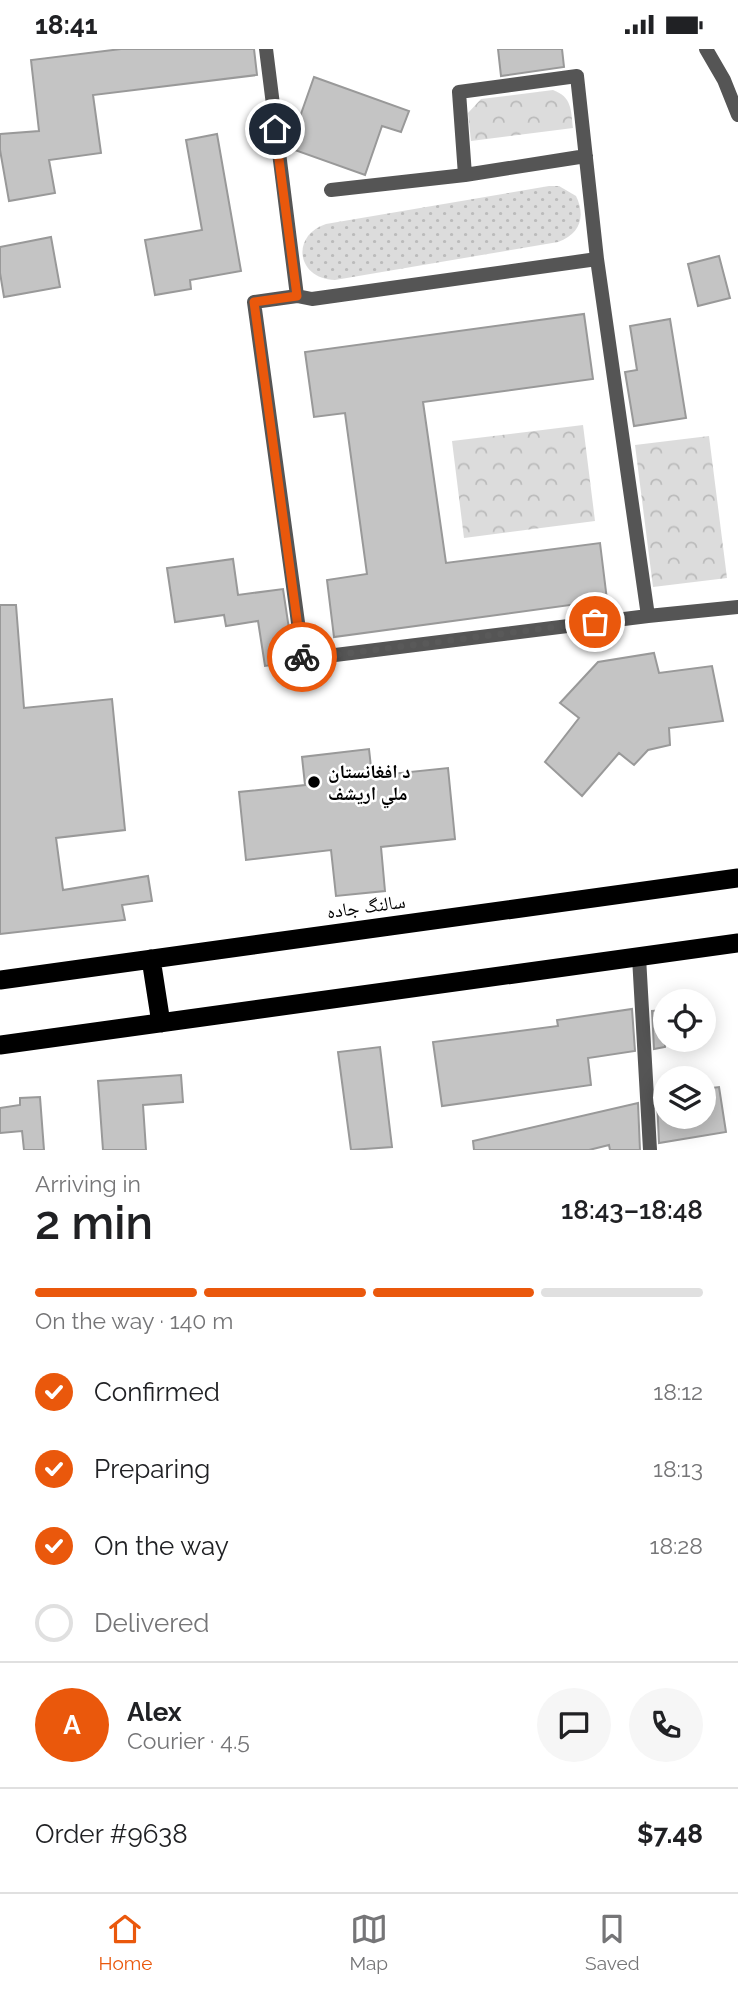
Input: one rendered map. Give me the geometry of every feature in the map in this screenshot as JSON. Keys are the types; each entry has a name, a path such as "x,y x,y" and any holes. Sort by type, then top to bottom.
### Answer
{"highway":[{"name":"سالنگ جاده","path":"0,980 738,878"},
{"path":"0,1045 738,943"},
{"path":"151,959 161,1023"}],"street":[{"path":"266,49 297,296"},
{"path":"706,49 724,81 738,115"},
{"path":"465,174 459,92 577,76 597,259 648,616"},
{"path":"331,190 586,156"},
{"path":"597,259 312,299 297,296 254,302 303,659 738,607"},
{"path":"639,957 650,1150"}],"green space":[{"path":"553,90 567,100 573,128 471,141 468,113 481,99"},
{"path":"559,186 576,196 579,204 579,224 572,234 558,242 335,280 312,273 303,256 307,238 314,230 326,224"},
{"path":"583,425 595,521 464,538 452,441"},
{"path":"709,436 727,578 653,587 635,445"}],"building":[{"path":"121,49 254,49 257,75 93,95 101,153 49,160 55,193 9,201 0,150 0,134 39,131 31,60"},
{"path":"498,49 562,49 564,67 501,76"},
{"path":"314,77 409,111 401,132 382,126 365,175 289,148"},
{"path":"217,134 241,271 190,280 191,289 155,295 145,240 202,230 186,140"},
{"path":"51,237 60,287 4,297 0,247"},
{"path":"719,256 730,298 698,306 688,264"},
{"path":"584,314 593,379 423,402 446,563 600,543 607,600 334,637 327,580 367,574 345,413 314,417 305,352"},
{"path":"670,319 686,418 634,426 625,372 637,370 630,326"},
{"path":"233,559 238,595 283,589 294,662 265,666 258,621 226,626 224,615 175,622 167,568"},
{"path":"0,605 16,605 24,708 112,699 125,830 56,838 63,890 148,876 152,901 122,905 125,920 0,934"},
{"path":"654,653 659,673 712,666 723,721 669,728 670,745 648,750 634,765 619,753 582,796 545,762 579,718 560,703 598,662"},
{"path":"369,749 372,776 448,768 455,839 381,847 385,891 336,896 331,850 246,860 239,792 305,785 302,757"},
{"path":"632,1009 635,1051 588,1058 591,1085 442,1106 433,1042 558,1026 557,1020"},
{"path":"380,1047 392,1147 351,1150 338,1052"},
{"path":"181,1075 183,1102 143,1105 146,1150 103,1150 98,1081"},
{"path":"716,1087 719,1087 726,1132 659,1143 658,1129 716,1129"},
{"path":"40,1097 44,1150 24,1150 22,1131 0,1133 0,1108 20,1105 20,1098"},
{"path":"638,1103 640,1150 610,1150 609,1145 589,1150 474,1150 473,1141"}],"way so far":[{"path":"302,657 303,659 595,622"}],"place":[{"name":"د افغانستان ملي اریشف","path":"314,782"}],"route":[{"path":"275,129 297,296 254,302 302,657"}]}
